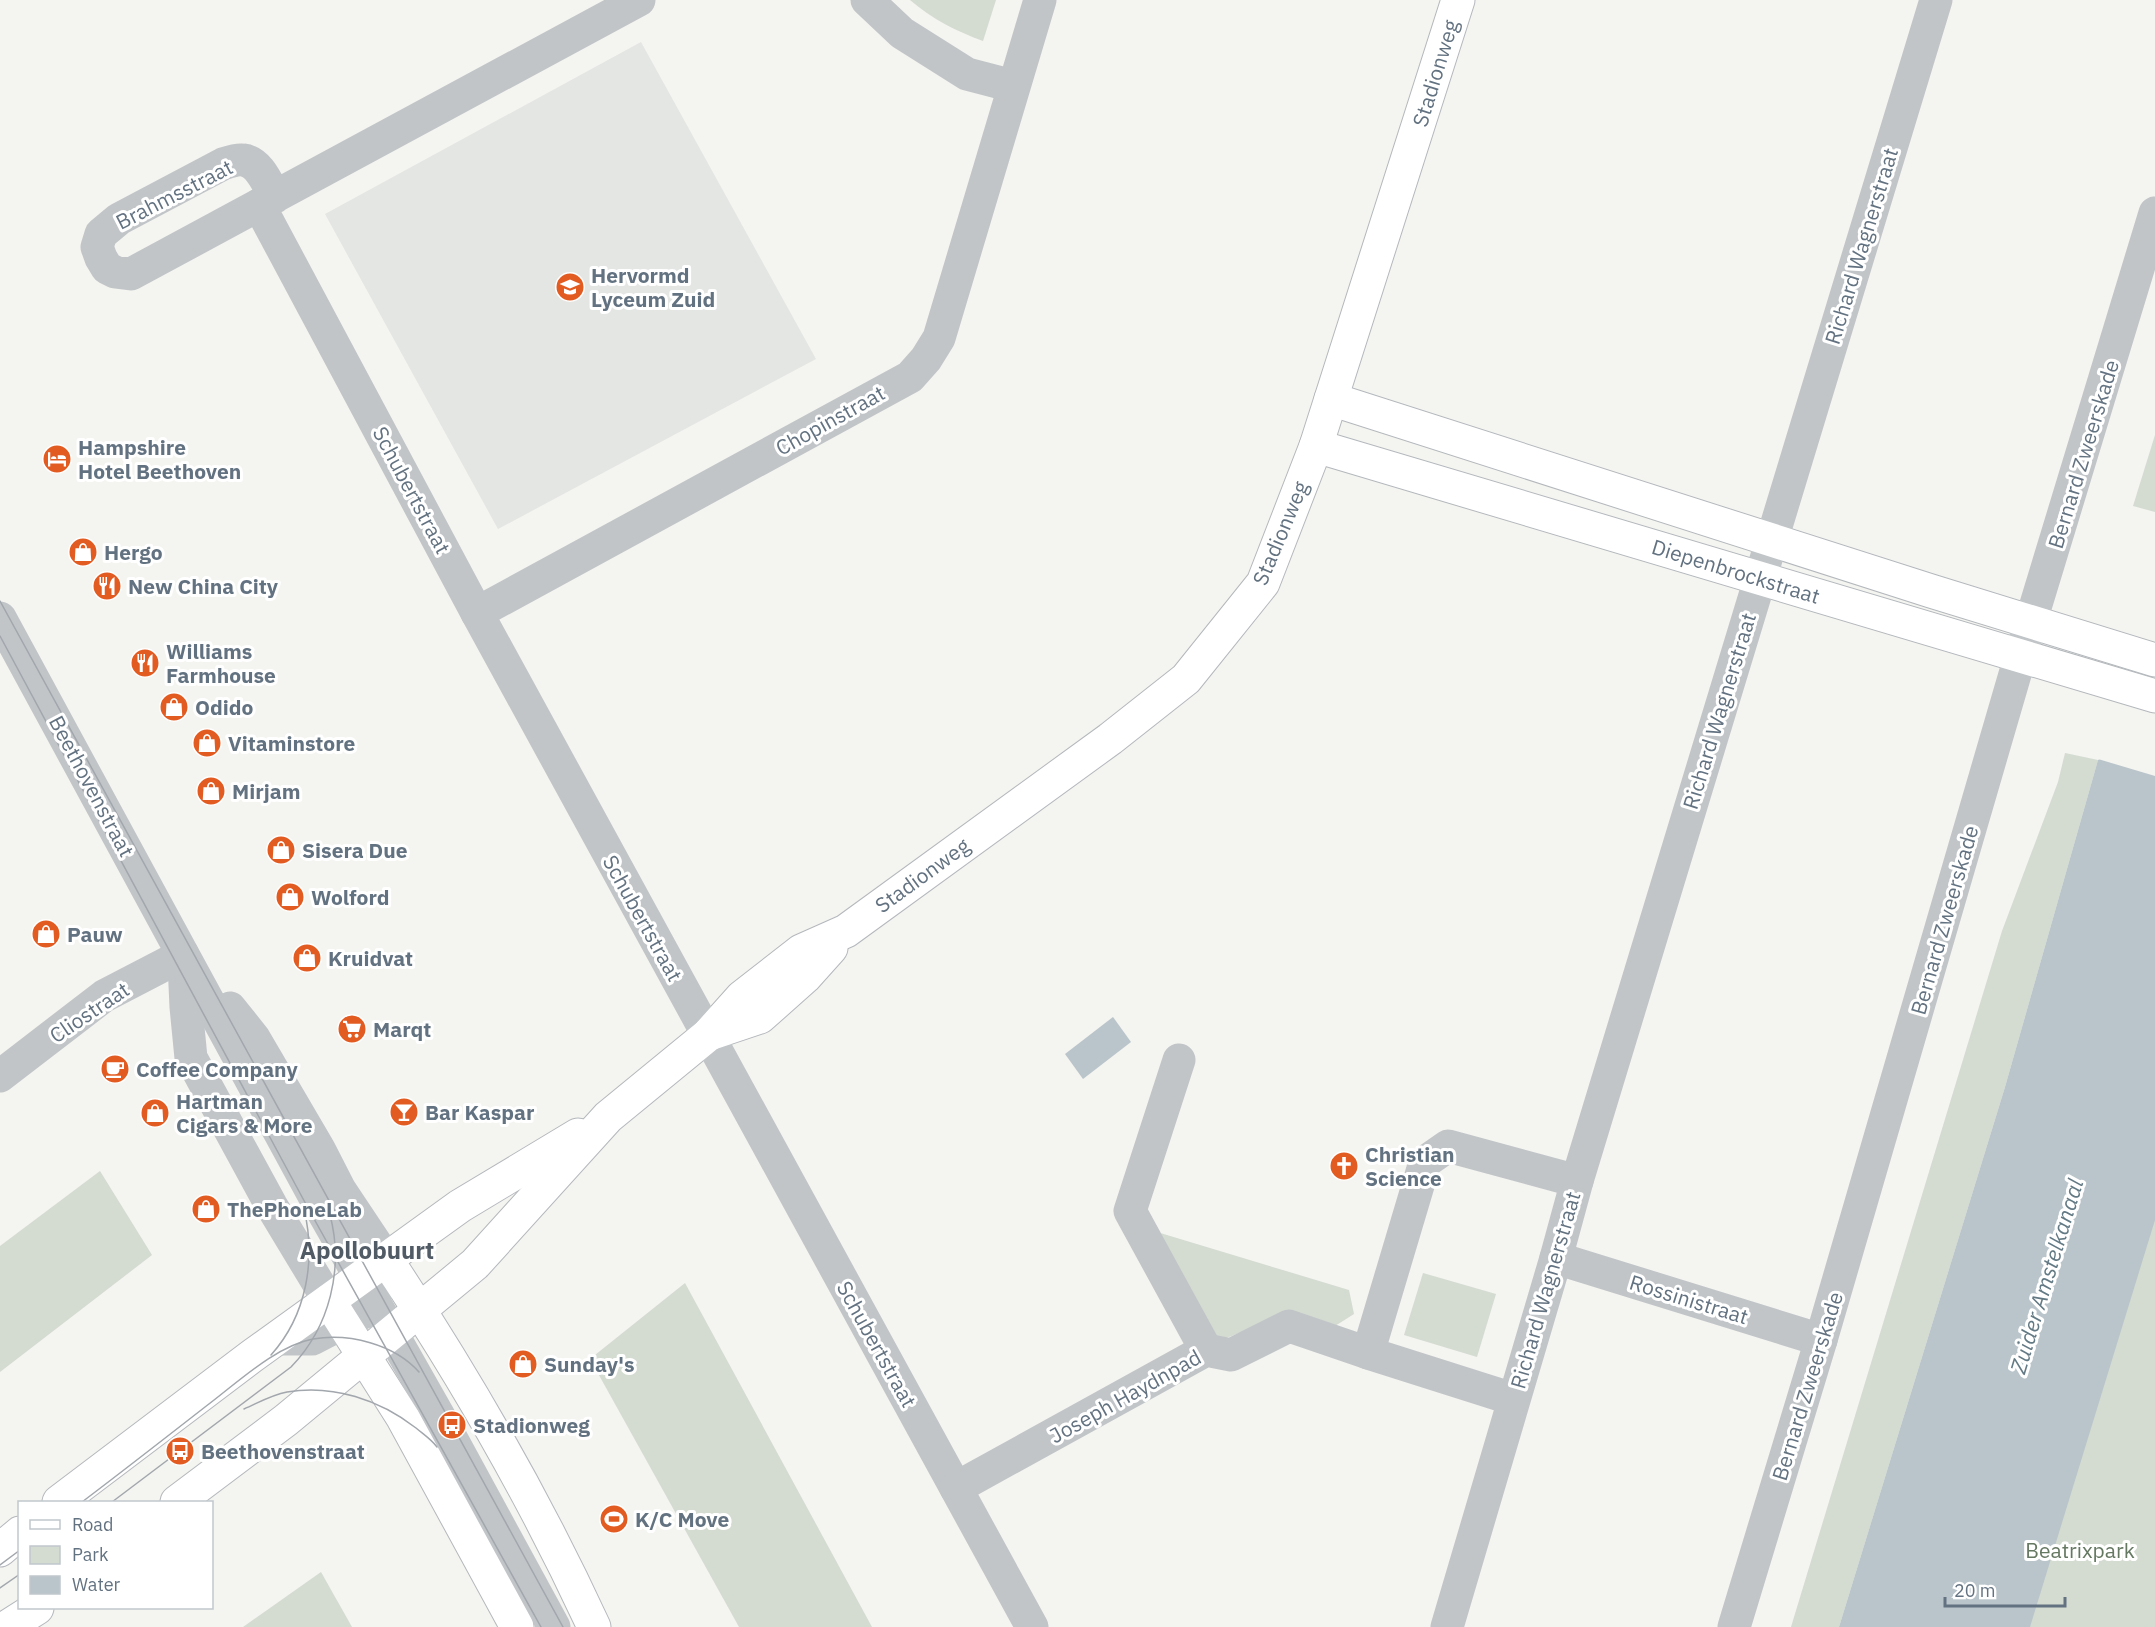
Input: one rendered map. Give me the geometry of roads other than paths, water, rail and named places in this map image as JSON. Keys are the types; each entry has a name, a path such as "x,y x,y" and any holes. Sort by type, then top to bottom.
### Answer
{"main road":[{"name":"Stadionweg","path":"62,1501 166,1420 277,1339 336,1312 460,1206 608,1117 708,1035 760,1017 805,977 846,931 1110,739 1186,679 1263,583 1316,446 1458,0"},
{"name":"Diepenbrockstraat","path":"1331,399 2143,657"},
{"name":"Diepenbrockstraat","path":"1316,446 2155,696"},
{"name":"Stadionweg","path":"180,1501 286,1420 475,1264 608,1117"},
{"name":"Beethovenstraat","path":"374,1281 420,1310 465,1380 571,1577 594,1627"},
{"name":"Beethovenstraat","path":"336,1312 403,1418 517,1627"},
{"path":"0,1550 18,1535"},
{"path":"7,1627 35,1609"}],"street":[{"name":"Brahmsstraat","path":"267,201 259,170 252,163 242,159 223,164 119,219 101,234 98,247 101,258 108,268 115,272 131,274 267,201 639,0"},
{"path":"867,0 902,33 967,74 1013,86"},
{"name":"Chopinstraat","path":"477,613 909,376 926,359 939,338 1040,0"},
{"name":"Richard Wagnerstraat","path":"1447,1627 1577,1181 1936,0"},
{"name":"Schubertstraat","path":"267,201 477,613 1032,1627"},
{"name":"Bernard Zweerskade","path":"1734,1627 1821,1340 2020,657 2155,213"},
{"name":"Beethovenstraat","path":"0,618 183,955 207,980 254,1038 319,1149 340,1190 391,1334 445,1427 554,1627"},
{"name":"Beethovenstraat","path":"183,955 191,1058 271,1205 336,1312"},
{"name":"Cliostraat","path":"0,1076 104,996 183,955"},
{"path":"1179,1060 1130,1211 1206,1350"},
{"name":"Richard Wagnerstraat","path":"1513,1399 1368,1353 1425,1162 1448,1146 1577,1181"},
{"name":"Rossinistraat","path":"1556,1258 1821,1340"},
{"path":"374,1281 420,1310"},
{"name":"Joseph Haydnpad","path":"956,1488 1206,1350 1231,1355 1289,1326 1368,1353"}],"water":[{"name":"Zuider Amstelkanaal","path":"2155,583 2155,1220 2030,1627 1839,1627 2005,1087 2098,760 2102,758"},
{"path":"1113,1017 1131,1042 1083,1079 1065,1054"}],"tram line":[{"path":"0,601 563,1627"},
{"path":"0,636 308,1208 541,1627"},
{"path":"271,1355 293,1322 306,1286 309,1247 304,1209"},
{"path":"113,1501 291,1367 304,1351 316,1334 324,1315 334,1276 334,1235 330,1215"},
{"path":"83,1501 256,1367 284,1349 299,1343 327,1338 356,1339 397,1354 419,1372"},
{"path":"244,1409 287,1392 304,1390 339,1392 387,1409 416,1428 437,1447"},
{"path":"0,1565 18,1552"},
{"path":"0,1588 18,1575"}],"place":[{"name":"Hervormd Lyceum Zuid","path":"570,287"},
{"name":"Hampshire Hotel Beethoven","path":"57,459"},
{"name":"Hergo","path":"83,552"},
{"name":"New China City","path":"107,586"},
{"name":"Williams Farmhouse","path":"145,663"},
{"name":"Odido","path":"174,707"},
{"name":"Vitaminstore","path":"207,743"},
{"name":"Mirjam","path":"211,791"},
{"name":"Sisera Due","path":"281,850"},
{"name":"Wolford","path":"290,897"},
{"name":"Pauw","path":"46,934"},
{"name":"Kruidvat","path":"307,958"},
{"name":"Marqt","path":"352,1029"},
{"name":"Coffee Company","path":"115,1069"},
{"name":"Bar Kaspar","path":"404,1112"},
{"name":"Hartman Cigars & More","path":"155,1113"},
{"name":"Christian Science","path":"1344,1166"},
{"name":"ThePhoneLab","path":"206,1209"},
{"name":"Sunday's","path":"523,1364"},
{"name":"Stadionweg","path":"452,1425"},
{"name":"Beethovenstraat","path":"180,1451"},
{"name":"K/C Move","path":"614,1519"}],"district":[{"name":"Apollobuurt","path":"367,1250"}],"park label":[{"name":"Beatrixpark","path":"2080,1550"}]}
